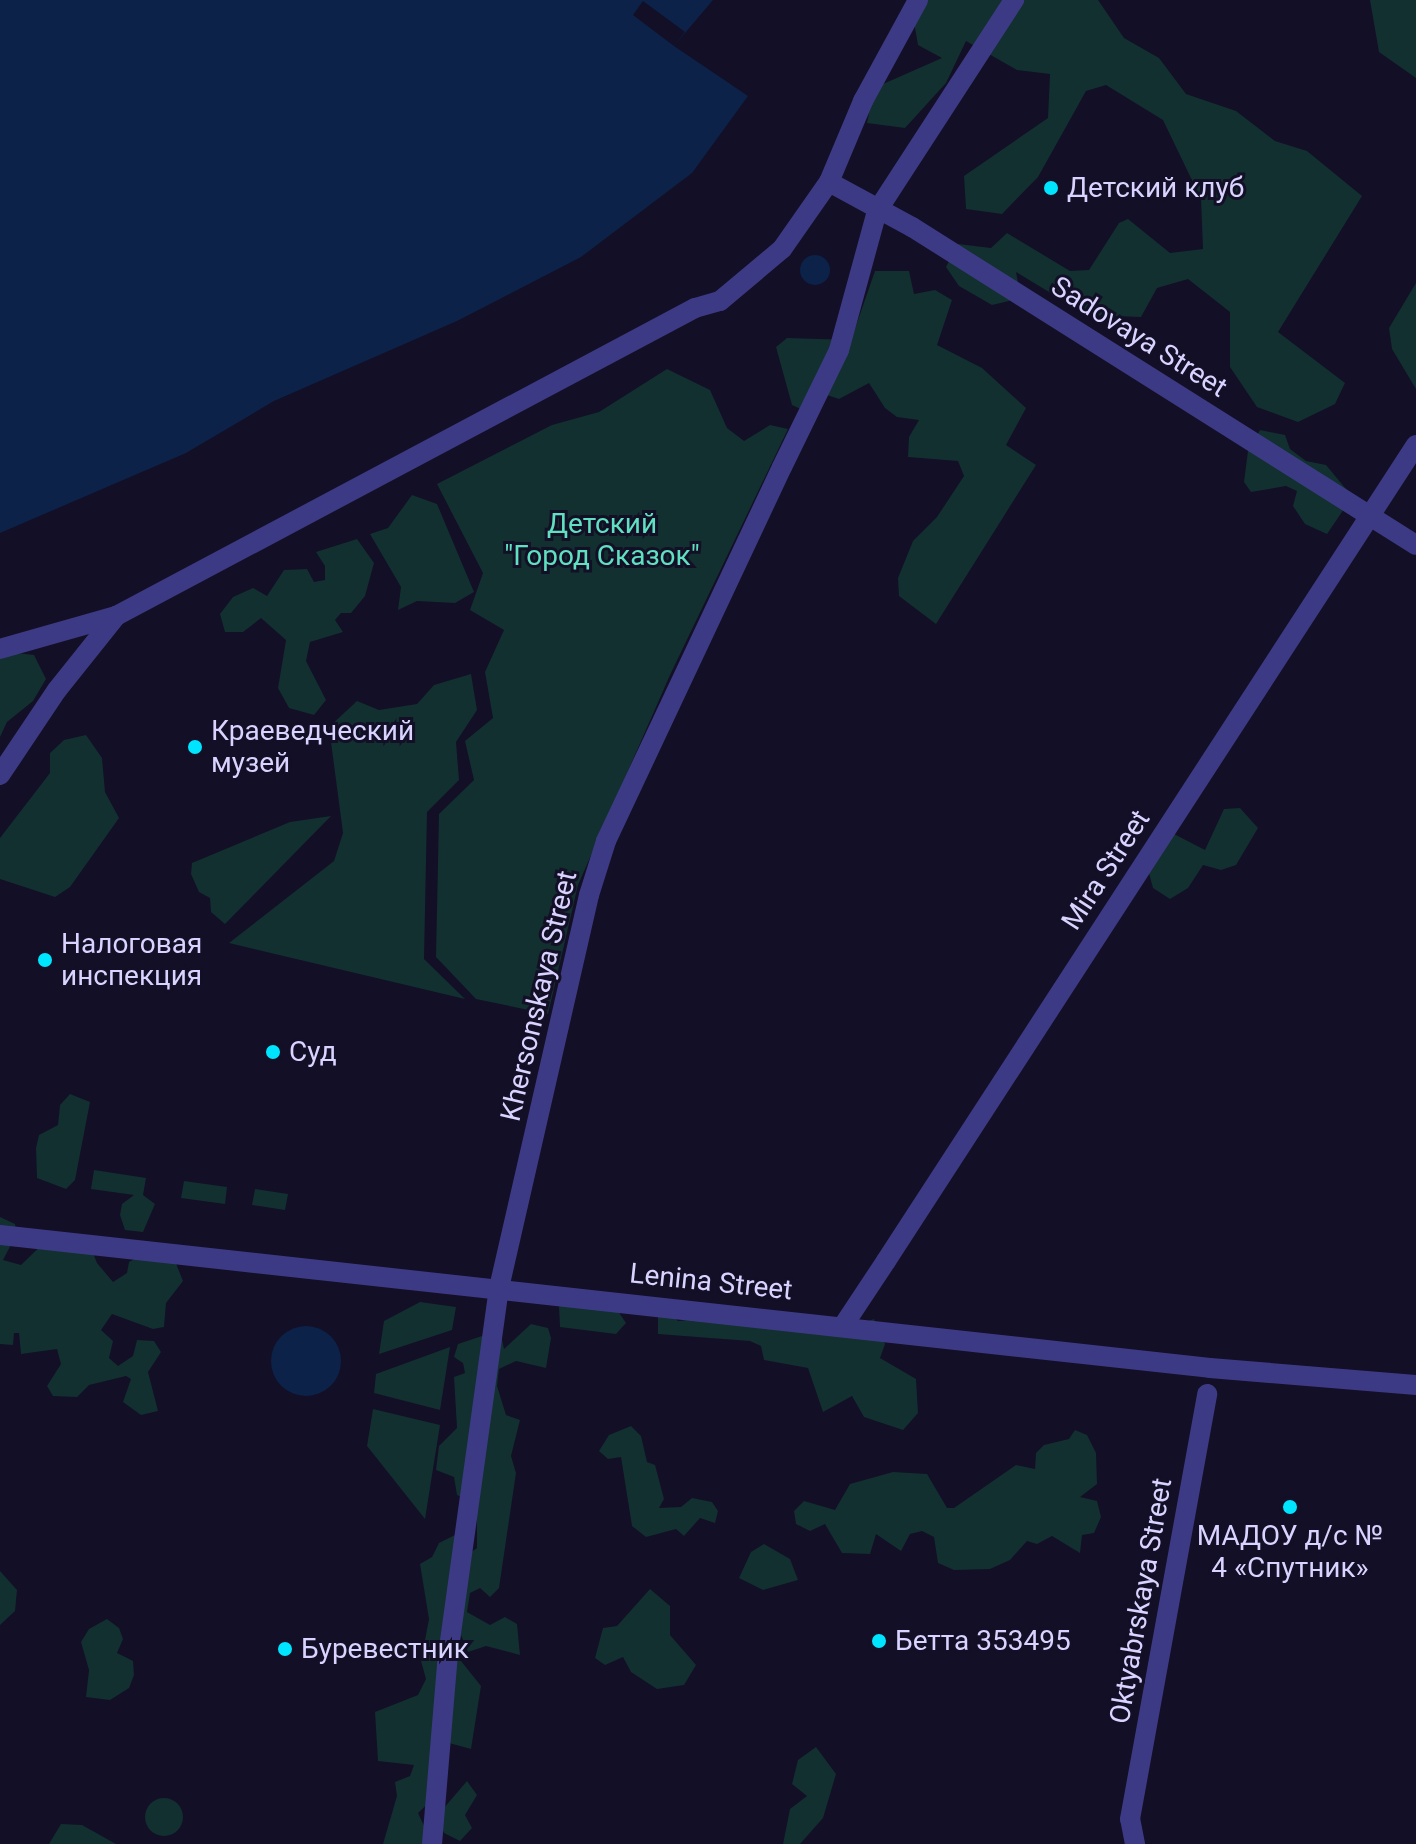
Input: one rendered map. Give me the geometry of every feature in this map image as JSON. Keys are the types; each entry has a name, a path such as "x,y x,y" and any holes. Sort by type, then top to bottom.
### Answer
{"street":[{"path":"0,649 116,616 695,308 720,301 782,249 829,182 863,101 918,0"},
{"name":"Khersonskaya Street","path":"432,1844 448,1655 499,1288 606,841 839,350 877,211 1014,0"},
{"name":"Sadovaya Street","path":"829,182 877,211 912,227 1416,545"},
{"name":"Mira Street","path":"843,1326 1416,445"},
{"path":"0,775 57,690 116,616"},
{"name":"Lenina Street","path":"0,1235 1210,1368 1416,1385"},
{"name":"Oktyabrskaya Street","path":"1135,1844 1130,1819 1210,1368"}],"green space":[{"path":"910,0 1098,0 1124,38 1159,58 1186,94 1236,111 1275,141 1307,151 1362,196 1278,332 1345,383 1335,404 1298,422 1257,407 1230,367 1230,312 1188,279 1157,288 1141,317 1087,315 1016,272 1019,288 1009,301 992,305 959,286 946,267 958,244 991,248 1007,233 1070,271 1089,270 1119,223 1128,219 1170,253 1203,249 1201,199 1163,120 1106,85 1086,91 1038,177 1002,214 966,209 964,176 1048,118 1050,74 1017,70 966,41 946,83 905,128 867,123 874,88 942,58 918,45"},
{"path":"1370,0 1416,0 1416,78 1379,52"},
{"path":"875,271 909,271 914,294 935,290 952,300 937,345 982,368 1026,408 1006,445 1036,465 936,624 899,596 898,578 913,541 937,517 964,476 958,461 908,457 909,437 919,420 897,417 885,408 869,383 839,399 815,391 805,411 792,405 776,347 787,338 851,340"},
{"path":"1416,283 1416,389 1392,349 1389,328"},
{"name":"Детский \"Город Сказок\"","path":"667,369 710,390 727,428 744,441 770,425 788,429 670,675 578,885 548,1014 476,999 436,957 439,814 474,780 465,741 493,718 485,672 504,630 470,610 483,573 437,484 552,425 599,412"},
{"path":"1260,430 1285,435 1290,449 1306,461 1326,465 1346,489 1344,509 1327,534 1305,524 1293,506 1297,491 1286,486 1251,492 1244,482 1248,451"},
{"path":"412,495 437,504 474,592 455,603 417,601 398,610 401,587 370,534 388,528"},
{"path":"357,539 374,563 365,596 351,613 341,613 335,620 343,632 310,642 306,661 326,700 314,715 289,708 278,688 286,640 261,618 243,632 225,632 220,614 233,597 253,588 267,596 284,570 307,569 314,582 325,580 325,566 316,552"},
{"path":"0,651 34,655 46,679 33,701 7,722 0,737"},
{"path":"471,674 477,710 456,742 459,780 427,812 424,959 465,999 229,943 334,861 343,833 329,727 357,701 379,710 417,704 434,685"},
{"path":"86,735 102,758 105,792 119,818 70,887 55,897 0,879 0,838 50,773 50,753 64,740"},
{"path":"1240,808 1258,828 1236,865 1221,870 1203,865 1188,888 1170,899 1153,888 1145,858 1174,834 1205,850 1224,809"},
{"path":"331,816 225,924 211,912 210,898 199,892 191,874 192,863 290,822"},
{"path":"70,1094 90,1102 75,1180 66,1189 37,1178 36,1148 39,1135 58,1125 60,1105"},
{"path":"94,1170 146,1178 143,1195 155,1204 143,1232 125,1230 120,1215 122,1204 134,1195 91,1189"},
{"path":"184,1181 227,1187 225,1204 181,1198"},
{"path":"255,1189 288,1194 285,1210 252,1205"},
{"path":"0,1217 15,1224 17,1233 3,1260 21,1265 53,1234 87,1238 97,1263 113,1282 127,1273 129,1262 163,1244 171,1251 183,1281 166,1303 164,1327 153,1329 112,1314 101,1330 113,1341 109,1358 118,1366 133,1356 137,1340 154,1341 161,1352 148,1372 158,1411 141,1415 123,1402 131,1379 126,1376 89,1385 77,1397 53,1396 47,1386 61,1364 57,1349 21,1354 19,1333 14,1333 13,1345 0,1344"},
{"path":"564,1300 616,1308 626,1323 616,1334 560,1327 559,1307"},
{"path":"420,1302 456,1307 452,1330 379,1354 384,1321"},
{"path":"668,1311 678,1321 714,1318 852,1327 874,1319 885,1344 880,1358 916,1379 918,1413 903,1430 864,1417 852,1396 823,1412 808,1368 764,1360 761,1346 750,1341 658,1334 658,1316"},
{"path":"531,1324 548,1328 551,1338 546,1368 516,1361 499,1369 497,1386 506,1415 520,1420 511,1456 516,1473 499,1588 490,1597 480,1588 470,1593 467,1612 490,1625 505,1617 517,1624 520,1655 486,1646 468,1652 461,1635 457,1656 481,1686 471,1749 449,1743 436,1796 418,1813 432,1843 437,1844 383,1844 397,1796 395,1782 410,1776 414,1765 378,1761 375,1712 418,1695 426,1679 421,1661 429,1619 420,1564 432,1557 439,1543 455,1535 470,1553 477,1548 477,1504 457,1495 454,1477 436,1470 439,1446 457,1428 454,1377 465,1373 463,1363 454,1357 458,1344 500,1330 504,1349"},
{"path":"450,1347 440,1410 374,1393 376,1374"},
{"path":"373,1409 440,1425 425,1519 367,1446"},
{"path":"631,1426 641,1436 647,1462 655,1465 664,1499 659,1508 681,1507 692,1498 712,1502 718,1511 715,1523 700,1518 684,1536 676,1529 646,1537 632,1526 621,1457 608,1459 599,1451 609,1435"},
{"path":"1075,1430 1087,1435 1096,1453 1097,1484 1080,1497 1097,1501 1101,1517 1094,1533 1082,1535 1080,1553 1052,1536 1037,1544 1027,1541 1010,1560 990,1569 954,1570 938,1563 934,1537 922,1531 910,1534 901,1551 876,1534 870,1554 842,1553 825,1524 810,1531 796,1524 794,1511 804,1501 835,1510 850,1484 893,1472 927,1474 947,1508 954,1508 1016,1465 1035,1469 1036,1453 1044,1445 1069,1439"},
{"path":"764,1544 790,1559 798,1580 763,1590 739,1578 751,1552"},
{"path":"0,1571 17,1590 15,1611 0,1625"},
{"path":"650,1589 670,1606 670,1635 696,1665 684,1685 657,1689 631,1672 623,1657 605,1665 595,1658 603,1628 617,1626"},
{"path":"107,1619 119,1628 123,1639 117,1653 133,1661 134,1675 129,1688 110,1700 86,1697 89,1670 81,1642 89,1629"},
{"path":"816,1747 836,1774 823,1818 800,1844 783,1844 790,1809 807,1796 792,1784 798,1760"},
{"path":"467,1781 477,1795 465,1815 472,1828 460,1841 444,1833 437,1816"},
{"path":"164,1798 178,1803 183,1817 178,1831 164,1836 150,1831 145,1817 150,1803"},
{"path":"61,1824 82,1825 116,1844 49,1844"}],"water":[{"path":"0,0 713,0 674,46 748,96 692,173 581,257 457,321 274,401 186,453 0,533"},
{"path":"815,255 826,259 830,270 826,281 815,285 804,281 800,270 804,259"},
{"path":"306,1326 331,1336 341,1361 331,1386 306,1396 281,1386 271,1361 281,1336"}],"pier":[{"path":"643,1 685,32 674,46 633,15"}],"place":[{"name":"Детский клуб","path":"1051,188"},
{"name":"Краеведческий музей","path":"195,747"},
{"name":"Налоговая инспекция","path":"45,960"},
{"name":"Суд","path":"273,1052"},
{"name":"МАДОУ д/с № 4 «Спутник»","path":"1290,1507"},
{"name":"Бетта 353495","path":"879,1641"},
{"name":"Буревестник","path":"285,1649"}]}
